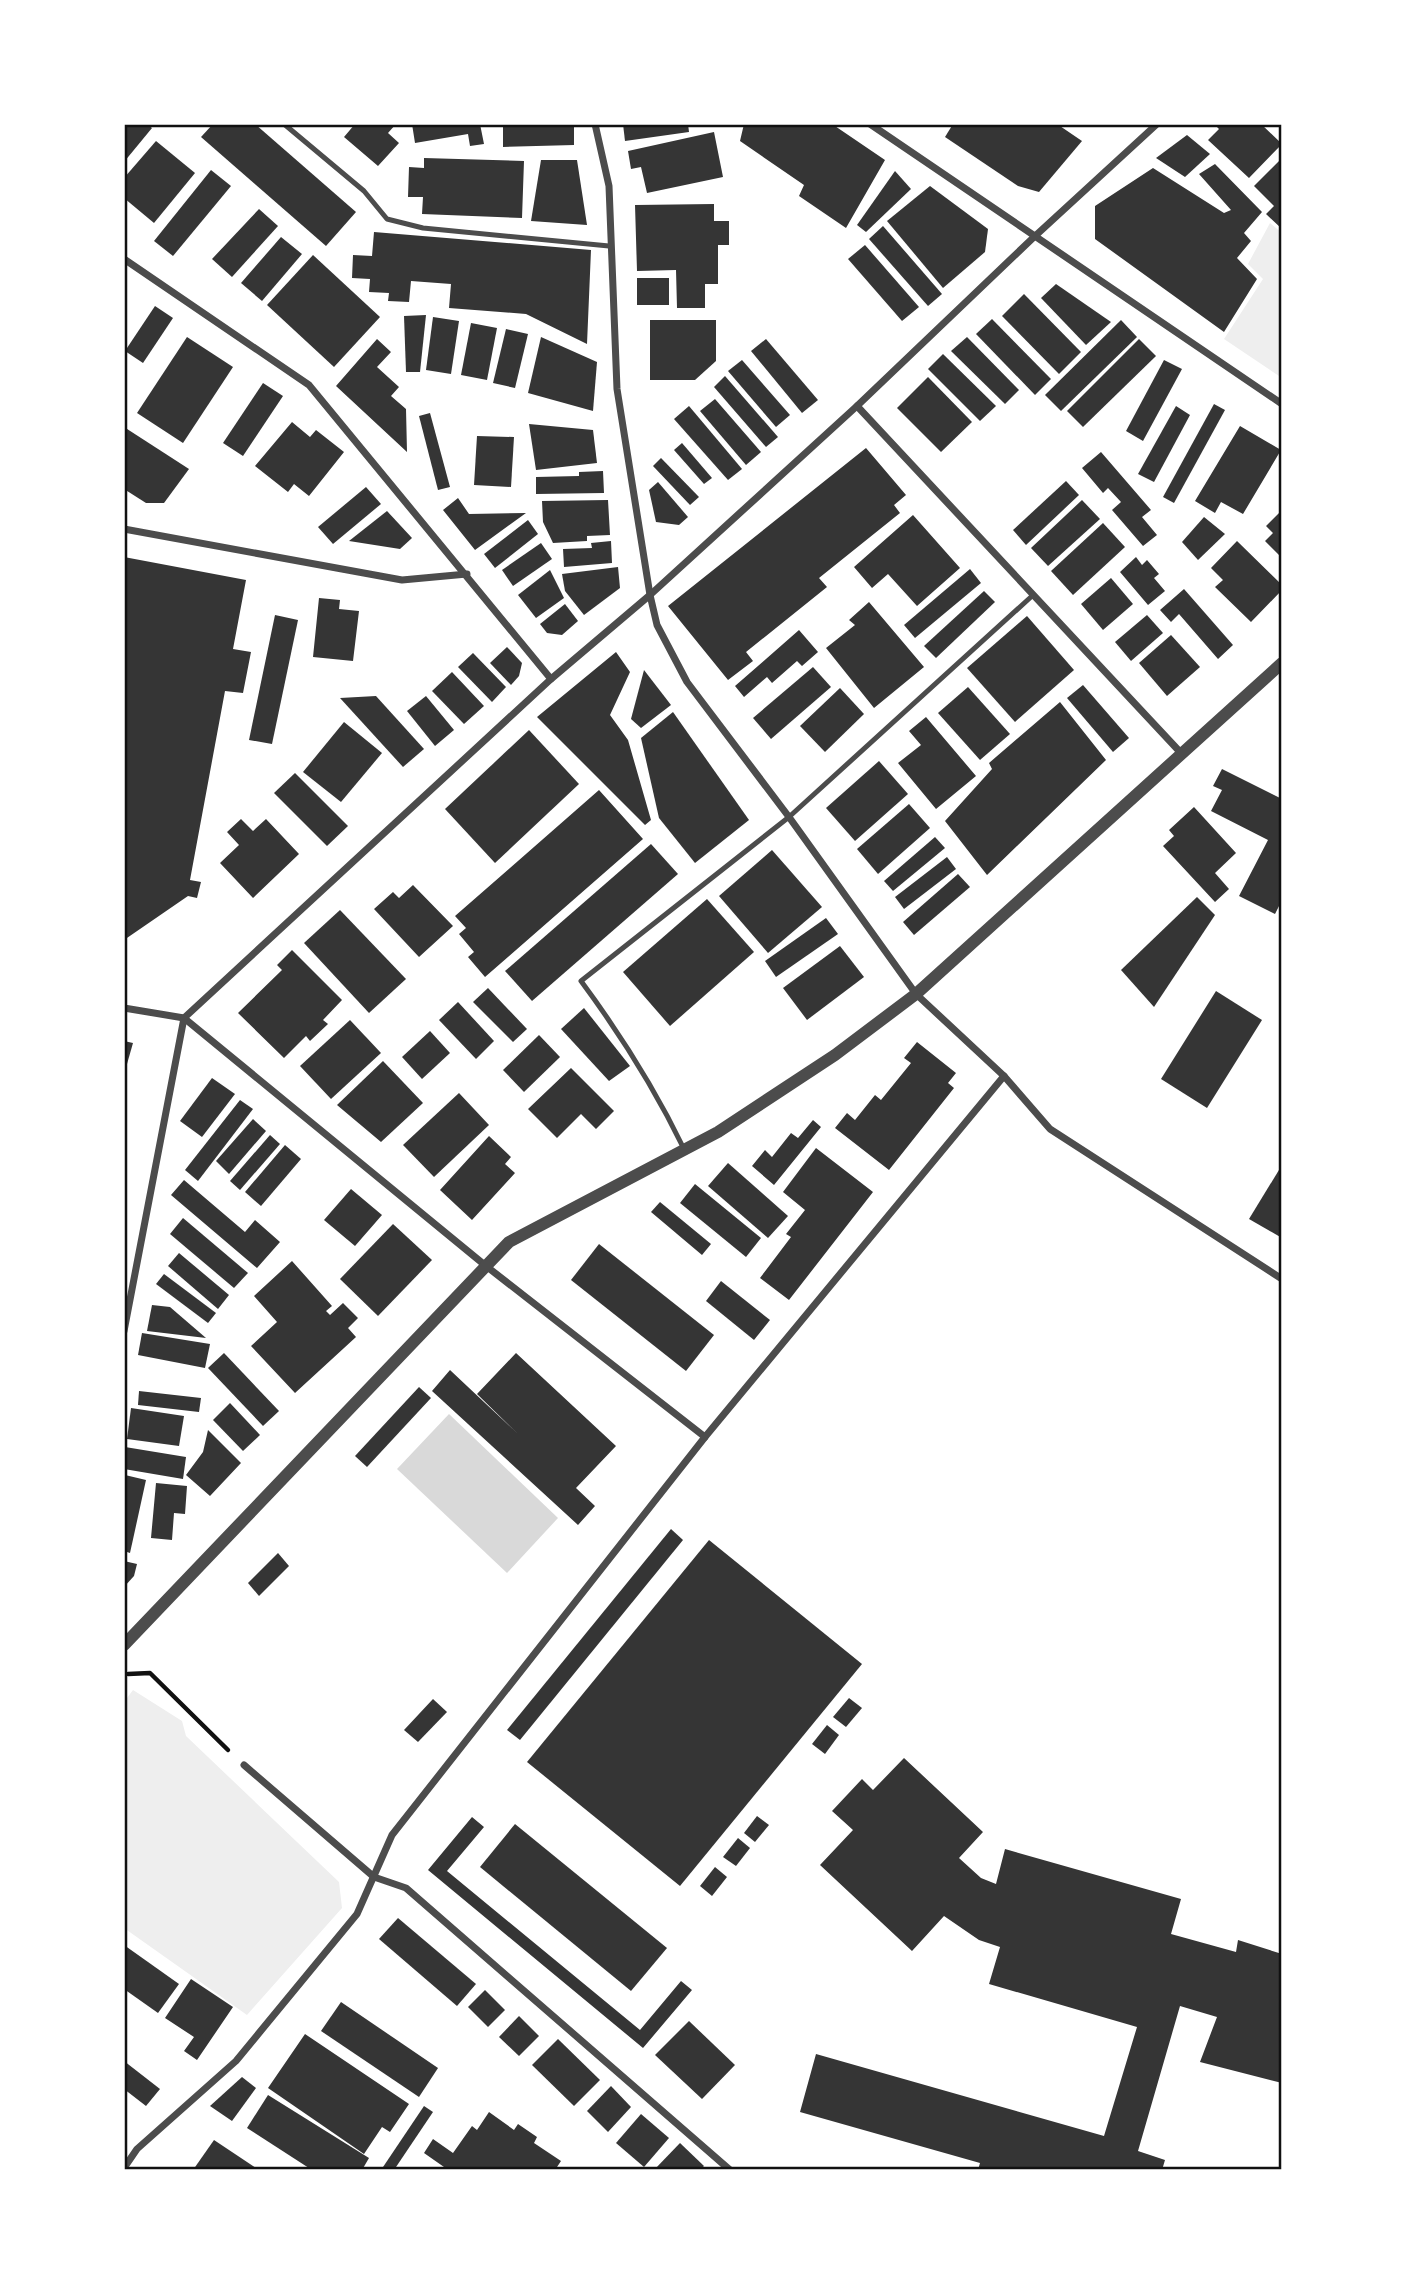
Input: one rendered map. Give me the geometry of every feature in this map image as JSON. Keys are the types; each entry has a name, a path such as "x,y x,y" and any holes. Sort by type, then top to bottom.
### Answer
{"street":[{"path":"595,124 609,187 609,246 617,389 650,595 657,625 687,682 789,817 916,994 1004,1076 1051,1129 1282,1279"},
{"path":"870,124 1282,404"},
{"path":"124,1331 184,1018 551,679 650,595 857,406 1157,124"},
{"path":"124,259 309,384 551,679"},
{"path":"857,406 1181,753"},
{"path":"124,529 402,580 467,574"},
{"path":"124,1645 509,1242 718,1132 835,1055 916,994 1282,663"},
{"path":"124,1008 184,1018 486,1266 705,1437"},
{"path":"124,2168 137,2149 236,2061 357,1914 392,1835 705,1437 1004,1076"},
{"path":"244,1765 374,1877 406,1888 730,2170"}],"lane":[{"path":"284,124 364,191 387,219 423,228 609,246"},
{"path":"684,1149 658,1095 623,1038 581,981 789,817 1032,596"}],"path":[{"path":"124,1674 150,1673 244,1765"}],"shaded area":[{"path":"1270,223 1282,233 1282,378 1224,339 1263,279 1248,264"},
{"path":"449,1414 558,1518 507,1573 397,1469"},
{"path":"133,1690 182,1721 186,1736 339,1882 342,1908 247,2015 124,1928 124,1702"}],"building":[{"path":"124,124 147,124 152,128 124,162"},
{"path":"213,124 255,124 356,212 326,246 201,137"},
{"path":"355,124 396,124 388,133 399,143 378,166 344,137"},
{"path":"412,124 480,124 484,144 470,146 468,134 415,143"},
{"path":"503,124 574,124 574,145 503,147"},
{"path":"623,124 688,124 689,132 625,141"},
{"path":"744,124 832,124 885,160 846,228 799,196 804,185 740,141"},
{"path":"953,124 1057,124 1082,141 1039,192 1018,186 945,137"},
{"path":"1214,124 1261,124 1282,144 1249,178 1208,140 1219,129"},
{"path":"714,132 723,177 647,193 641,167 631,169 628,151"},
{"path":"1187,135 1210,154 1185,177 1156,158"},
{"path":"156,141 195,173 154,223 124,198 124,178"},
{"path":"424,158 524,161 522,218 422,214 423,197 408,197 409,167 424,168"},
{"path":"1282,158 1282,229 1266,214 1274,206 1254,186"},
{"path":"541,160 577,160 587,225 531,221"},
{"path":"1215,164 1262,212 1244,233 1251,241 1237,258 1257,279 1224,332 1095,239 1095,206 1153,168 1224,213 1231,210 1199,174"},
{"path":"211,170 231,186 173,256 154,241"},
{"path":"895,171 911,189 866,232 857,225"},
{"path":"930,186 988,229 985,252 943,288 887,221"},
{"path":"714,204 714,221 729,221 729,245 718,245 718,284 705,284 705,308 677,308 676,270 637,271 635,205"},
{"path":"259,209 278,226 232,277 212,259"},
{"path":"883,226 942,294 928,306 869,239"},
{"path":"374,232 591,250 587,344 526,314 449,308 451,284 411,281 409,302 388,301 389,293 369,292 370,279 352,278 353,255 372,256"},
{"path":"281,237 302,254 262,301 241,283"},
{"path":"865,245 919,307 902,321 848,259"},
{"path":"313,255 380,317 334,367 267,305"},
{"path":"637,278 669,278 669,305 637,305"},
{"path":"1056,284 1111,322 1086,345 1041,298"},
{"path":"1024,294 1081,352 1059,374 1002,316"},
{"path":"155,306 173,318 143,363 125,351"},
{"path":"426,315 420,372 406,372 404,316"},
{"path":"433,317 459,321 451,374 426,370"},
{"path":"992,319 1051,379 1035,395 976,334"},
{"path":"650,320 716,320 716,361 695,380 650,380"},
{"path":"1121,320 1137,337 1061,411 1045,395"},
{"path":"471,323 497,328 487,380 461,375"},
{"path":"506,329 528,334 515,388 493,383"},
{"path":"187,337 233,367 183,443 137,413"},
{"path":"541,337 597,362 593,411 528,393"},
{"path":"967,337 1019,390 1005,404 951,351"},
{"path":"377,339 391,352 377,367 399,387 391,396 406,409 407,452 336,386"},
{"path":"766,339 818,400 802,413 751,351"},
{"path":"1139,339 1156,356 1083,427 1067,411"},
{"path":"943,354 996,406 980,421 928,369"},
{"path":"742,360 790,415 776,427 728,371"},
{"path":"1164,360 1182,369 1143,441 1126,431"},
{"path":"725,376 778,437 766,447 714,387"},
{"path":"928,377 972,422 941,452 897,408"},
{"path":"263,383 283,396 243,456 223,443"},
{"path":"715,399 761,452 746,465 700,411"},
{"path":"1214,404 1225,410 1174,503 1163,497"},
{"path":"689,406 742,469 728,480 674,419"},
{"path":"1176,406 1190,415 1154,482 1138,474"},
{"path":"430,413 450,487 438,490 419,416"},
{"path":"292,422 310,437 316,430 344,452 309,496 294,484 288,492 255,466"},
{"path":"529,424 593,430 597,463 536,470"},
{"path":"1240,426 1281,450 1243,514 1221,502 1215,513 1195,501"},
{"path":"124,427 189,469 164,503 146,503 124,489"},
{"path":"477,436 514,437 511,487 474,485"},
{"path":"682,443 712,478 704,484 674,450"},
{"path":"866,448 906,495 894,505 900,513 819,578 827,587 746,652 753,661 728,680 668,606"},
{"path":"1101,452 1151,510 1142,517 1157,535 1143,546 1112,510 1121,502 1108,488 1103,493 1082,468"},
{"path":"661,458 699,497 690,505 653,466"},
{"path":"603,471 604,493 536,494 536,477 579,476 579,472"},
{"path":"1066,481 1079,495 1026,545 1013,530"},
{"path":"658,482 688,517 679,525 656,522 649,490"},
{"path":"366,487 381,504 333,544 318,527"},
{"path":"458,498 469,514 526,513 475,550 443,510"},
{"path":"608,500 610,535 587,536 587,541 553,543 543,522 542,501"},
{"path":"1082,500 1100,519 1048,566 1031,548"},
{"path":"1282,510 1282,558 1265,541 1273,533 1266,526"},
{"path":"387,511 412,538 400,549 349,541"},
{"path":"913,515 960,568 917,606 888,574 872,588 854,567"},
{"path":"1204,517 1225,534 1198,560 1182,542"},
{"path":"528,520 538,534 495,568 484,554"},
{"path":"1103,523 1125,547 1073,595 1051,571"},
{"path":"611,541 612,563 564,567 563,549 592,548 591,543"},
{"path":"1237,541 1282,585 1282,590 1251,622 1215,587 1223,580 1211,568"},
{"path":"541,543 552,559 513,586 502,570"},
{"path":"124,557 246,580 233,649 251,652 243,693 225,691 190,880 201,882 197,898 188,896 124,940"},
{"path":"1136,557 1142,565 1147,560 1159,574 1154,578 1165,591 1148,605 1120,572"},
{"path":"618,567 620,588 584,615 565,591 562,574"},
{"path":"970,569 981,583 915,638 904,625"},
{"path":"550,570 564,598 536,618 518,595"},
{"path":"1111,578 1133,604 1103,630 1081,604"},
{"path":"1184,589 1233,645 1218,659 1179,614 1171,622 1160,610"},
{"path":"984,591 995,602 936,658 924,646"},
{"path":"319,598 340,600 339,609 359,611 353,661 313,657"},
{"path":"869,602 924,667 874,708 826,648 855,625 849,620"},
{"path":"565,604 578,621 562,635 547,633 540,624"},
{"path":"275,615 298,620 272,744 249,740"},
{"path":"1147,615 1163,633 1131,661 1115,642"},
{"path":"1027,616 1074,670 1015,722 967,668"},
{"path":"799,630 818,652 802,666 797,661 772,683 767,677 744,697 735,686"},
{"path":"1171,635 1200,667 1167,696 1139,663"},
{"path":"507,647 522,663 519,676 511,685 490,663"},
{"path":"616,652 630,672 610,715 628,740 651,820 645,825 537,717"},
{"path":"473,653 506,687 492,702 458,667"},
{"path":"813,667 831,687 771,739 753,718"},
{"path":"644,670 671,705 641,728 631,719"},
{"path":"452,672 484,706 464,724 432,691"},
{"path":"1083,685 1129,738 1113,752 1067,698"},
{"path":"968,687 1010,734 980,760 938,713"},
{"path":"840,688 864,714 825,752 800,726"},
{"path":"376,696 424,749 403,767 340,698"},
{"path":"426,696 454,730 435,746 407,711"},
{"path":"1060,702 1106,760 987,875 945,821 992,769 989,763"},
{"path":"673,712 749,820 695,863 659,818 641,738"},
{"path":"926,717 976,776 936,809 898,763 921,745 909,731"},
{"path":"344,722 382,753 341,802 303,772"},
{"path":"529,730 579,784 495,863 445,809"},
{"path":"879,761 908,794 855,841 826,808"},
{"path":"1222,769 1282,799 1282,900 1275,914 1239,896 1268,840 1211,811 1222,790 1213,786"},
{"path":"295,773 348,826 327,846 274,793"},
{"path":"599,790 643,839 485,977 468,957 474,952 459,934 466,928 455,916"},
{"path":"909,804 930,828 878,874 857,849"},
{"path":"1194,807 1236,853 1215,873 1229,889 1215,902 1163,846 1174,836 1169,830"},
{"path":"241,819 253,831 266,819 299,854 253,898 220,863 239,845 227,832"},
{"path":"935,837 945,848 893,891 884,881"},
{"path":"651,844 678,874 532,1001 505,971"},
{"path":"772,850 822,907 768,953 719,896"},
{"path":"947,857 956,869 904,909 895,897"},
{"path":"958,874 970,887 914,935 903,922"},
{"path":"413,885 453,926 419,957 374,909 393,892 399,898"},
{"path":"1197,897 1215,915 1154,1007 1121,970"},
{"path":"707,899 754,952 670,1026 623,972"},
{"path":"340,910 406,979 369,1013 304,943"},
{"path":"826,918 838,934 776,977 765,961"},
{"path":"840,946 864,977 807,1020 783,988"},
{"path":"292,950 342,1000 323,1020 328,1024 310,1041 306,1036 284,1058 238,1013 282,970 277,965"},
{"path":"488,988 527,1029 513,1042 473,1002"},
{"path":"1216,991 1262,1020 1207,1108 1161,1079"},
{"path":"458,1002 494,1041 476,1059 439,1020"},
{"path":"584,1008 630,1066 609,1081 561,1029"},
{"path":"350,1020 381,1053 331,1099 300,1066"},
{"path":"430,1031 450,1053 422,1079 402,1057"},
{"path":"539,1035 560,1057 524,1092 503,1070"},
{"path":"124,1041 133,1043 125,1071 124,1071"},
{"path":"917,1042 956,1073 948,1083 954,1088 889,1170 835,1128 847,1113 855,1120 875,1095 881,1100 911,1063 904,1058"},
{"path":"383,1061 423,1103 381,1142 337,1105"},
{"path":"571,1068 614,1111 596,1129 581,1114 557,1138 528,1109"},
{"path":"212,1078 235,1094 202,1137 180,1121"},
{"path":"459,1093 489,1125 434,1177 403,1145"},
{"path":"240,1100 253,1109 198,1181 185,1170"},
{"path":"253,1119 266,1131 229,1174 216,1161"},
{"path":"813,1120 821,1127 774,1185 752,1166 765,1150 772,1157 791,1133 798,1138"},
{"path":"270,1135 280,1144 240,1190 230,1181"},
{"path":"489,1136 511,1157 505,1164 515,1173 472,1220 440,1190"},
{"path":"285,1145 301,1159 261,1206 245,1192"},
{"path":"816,1148 873,1192 789,1300 760,1278 791,1237 786,1234 805,1210 783,1192"},
{"path":"728,1163 788,1216 768,1238 708,1186"},
{"path":"1282,1165 1282,1238 1249,1219"},
{"path":"184,1180 245,1232 255,1220 280,1242 257,1268 171,1195"},
{"path":"695,1184 761,1238 746,1257 680,1203"},
{"path":"351,1189 382,1215 355,1246 324,1220"},
{"path":"660,1202 711,1244 702,1255 651,1212"},
{"path":"183,1218 248,1273 234,1288 170,1234"},
{"path":"393,1224 432,1260 378,1316 340,1279"},
{"path":"599,1244 714,1335 686,1371 571,1280"},
{"path":"179,1253 229,1295 218,1309 168,1266"},
{"path":"292,1261 332,1306 326,1311 330,1315 343,1303 358,1318 348,1328 356,1337 295,1393 251,1346 277,1322 254,1296"},
{"path":"164,1274 216,1313 208,1323 156,1284"},
{"path":"721,1281 770,1320 754,1340 706,1301"},
{"path":"152,1305 170,1307 206,1338 147,1331"},
{"path":"142,1333 210,1344 205,1368 138,1355"},
{"path":"224,1353 279,1411 263,1426 208,1368"},
{"path":"516,1353 616,1446 576,1488 595,1506 578,1525 432,1391 450,1370 518,1434 477,1394"},
{"path":"419,1387 431,1398 367,1467 355,1456"},
{"path":"139,1391 201,1398 199,1412 138,1405"},
{"path":"230,1403 260,1435 243,1451 213,1420"},
{"path":"131,1408 184,1416 179,1446 127,1439"},
{"path":"208,1430 241,1463 210,1496 186,1475 203,1452"},
{"path":"125,1447 186,1457 183,1479 124,1469"},
{"path":"125,1475 146,1480 130,1553 124,1551"},
{"path":"156,1483 187,1486 185,1514 174,1513 172,1540 151,1538"},
{"path":"671,1529 683,1540 520,1740 507,1730"},
{"path":"709,1540 862,1664 680,1886 527,1762"},
{"path":"278,1553 289,1566 259,1596 248,1583"},
{"path":"124,1561 137,1564 134,1576 124,1587"},
{"path":"849,1698 862,1708 846,1727 833,1717"},
{"path":"433,1699 447,1712 418,1742 404,1730"},
{"path":"827,1725 839,1735 825,1754 812,1744"},
{"path":"904,1758 983,1832 959,1858 981,1878 996,1884 1005,1849 1181,1899 1171,1934 1236,1952 1238,1940 1282,1954 1282,2083 1200,2062 1217,2017 1180,2006 1138,2151 1165,2160 1162,2170 978,2170 980,2163 800,2112 816,2054 1104,2136 1137,2027 989,1984 1000,1947 979,1940 944,1916 912,1951 820,1865 853,1830 832,1811 862,1779 873,1790"},
{"path":"757,1816 769,1825 755,1842 744,1833"},
{"path":"472,1817 484,1827 447,1871 640,2030 681,1981 692,1990 643,2048 428,1870"},
{"path":"515,1824 667,1948 631,1991 480,1867"},
{"path":"738,1838 750,1848 736,1866 723,1857"},
{"path":"715,1867 727,1877 712,1896 700,1886"},
{"path":"398,1918 476,1984 457,2006 379,1939"},
{"path":"124,1945 179,1984 158,2013 124,1989"},
{"path":"191,1979 233,2007 197,2060 184,2051 194,2037 165,2018"},
{"path":"485,1990 505,2010 488,2027 468,2007"},
{"path":"341,2002 438,2068 419,2097 321,2031"},
{"path":"519,2016 539,2036 519,2056 499,2037"},
{"path":"689,2021 735,2065 702,2099 655,2055"},
{"path":"305,2034 409,2104 390,2132 382,2127 364,2154 268,2088"},
{"path":"558,2039 600,2080 574,2106 532,2065"},
{"path":"124,2061 160,2089 146,2106 124,2089"},
{"path":"242,2077 256,2088 232,2121 210,2106"},
{"path":"611,2086 631,2107 608,2132 587,2111"},
{"path":"268,2095 369,2158 362,2170 312,2170 247,2128"},
{"path":"424,2106 433,2112 394,2170 381,2170"},
{"path":"489,2112 514,2130 518,2124 537,2137 534,2143 561,2161 555,2170 442,2170 444,2167 424,2153 433,2139 453,2153 472,2126 477,2130"},
{"path":"641,2114 669,2138 644,2167 616,2143"},
{"path":"214,2140 259,2170 193,2170"},
{"path":"680,2143 704,2166 700,2170 654,2170"}]}
